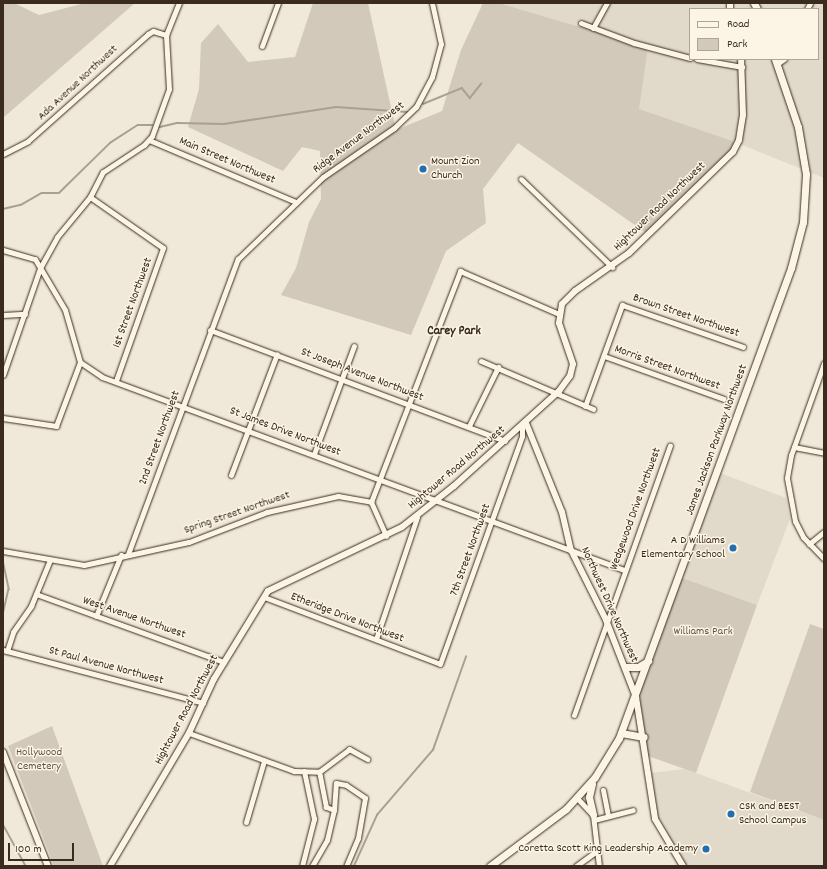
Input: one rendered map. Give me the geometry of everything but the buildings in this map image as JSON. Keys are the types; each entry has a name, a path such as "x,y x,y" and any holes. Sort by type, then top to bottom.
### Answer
{"main road":[{"name":"James Jackson Parkway Northwest","path":"490,866 577,798 594,779 621,733 636,697 800,236 805,206 804,159 798,127 776,62"},
{"path":"625,667 638,667 648,661"},
{"path":"621,733 644,737"},
{"path":"594,779 589,797 594,818"}],"street":[{"path":"3,375 40,268 57,237 90,197 103,172 149,140 169,89 166,35 179,3"},
{"path":"262,46 278,3"},
{"name":"Ridge Avenue Northwest","path":"210,330 238,259 296,202 336,166 394,128 416,108 432,77 441,44 432,3"},
{"path":"594,28 607,3"},
{"path":"581,23 689,58"},
{"name":"Ada Avenue Northwest","path":"3,154 28,141 148,34 153,31 166,35"},
{"path":"703,60 742,67"},
{"name":"Hightower Road Northwest","path":"110,866 189,733 224,662 264,597 274,587 386,536 417,516 438,500 506,441 556,394 570,376 573,364 559,314 575,291 612,267 737,146 744,115 741,60"},
{"name":"Main Street Northwest","path":"149,140 296,202"},
{"path":"522,179 612,267"},
{"name":"1st Street Northwest","path":"90,197 164,248 116,381"},
{"path":"3,250 32,256 65,310 80,362 56,426 3,418"},
{"path":"386,536 371,502 455,280 460,271 559,314"},
{"name":"Brown Street Northwest","path":"604,356 622,305 743,347"},
{"path":"3,315 25,314"},
{"name":"St Joseph Avenue Northwest","path":"210,330 342,378 506,441"},
{"name":"2nd Street Northwest","path":"128,554 210,330"},
{"path":"314,454 354,346"},
{"path":"231,475 277,354"},
{"path":"586,406 604,356"},
{"name":"Morris Street Northwest","path":"604,356 724,399"},
{"path":"481,361 593,409"},
{"name":"St James Drive Northwest","path":"80,362 102,377 249,429 624,570"},
{"path":"824,363 794,447 788,470 788,495 795,522 809,544 824,559"},
{"path":"470,426 498,368"},
{"name":"7th Street Northwest","path":"424,658 440,664 493,521 522,436 524,425"},
{"name":"Northwest Drive Northwest","path":"524,425 562,512 571,550 606,620 636,697 644,737 655,820 683,866"},
{"name":"Wedgewood Drive Northwest","path":"574,715 606,620 670,446"},
{"path":"794,447 824,453"},
{"name":"Spring Street Northwest","path":"3,551 84,565 121,555 189,542 267,512 310,500 338,496 371,502"},
{"path":"376,639 417,516"},
{"path":"809,544 824,532"},
{"path":"96,616 121,555"},
{"path":"5,650 36,594 50,560"},
{"name":"West Avenue Northwest","path":"36,594 224,662"},
{"name":"Etheridge Drive Northwest","path":"264,597 424,658"},
{"name":"St Paul Avenue Northwest","path":"5,650 203,703"},
{"path":"189,733 264,761 304,771 319,772 349,749 366,759"},
{"path":"3,752 48,866"},
{"path":"246,822 264,761"},
{"path":"302,866 314,819 304,771"},
{"path":"319,772 326,807 334,810"},
{"path":"312,866 327,840 334,810 336,783 346,785 365,798 358,838 346,866"},
{"path":"603,790 608,816"},
{"path":"577,798 594,818 595,852 599,866"},
{"path":"594,818 634,810"},
{"path":"576,866 595,852"}],"shaded area":[{"path":"499,3 824,3 824,178 737,143 638,109 648,47"},
{"name":"A D Williams Elementary School","path":"715,471 786,498 790,519 757,605 677,576"},
{"name":"CSK and BEST School Campus","path":"685,769 824,820 824,866 683,866 655,819 650,773"}],"green space":[{"path":"3,3 14,3 39,15 85,3 135,3 3,118"},
{"path":"313,3 368,3 396,130 442,111 461,50 483,3 499,3 648,47 639,109 738,143 649,235 518,143 483,189 486,223 446,251 411,335 281,295 296,268 309,222 321,199 320,151 302,147 283,171 188,127 199,89 201,43 218,24 248,62 295,57"},
{"name":"Williams Park","path":"677,576 757,605 696,773 648,756 636,697"},
{"path":"810,624 824,629 824,820 750,792"},
{"name":"Hollywood Cemetery","path":"52,726 103,866 54,866 8,746"}],"waterway":[{"path":"423,104 462,88 470,98 481,84"},
{"path":"160,127 178,123 224,124 336,107 408,112"},
{"path":"3,209 21,205 42,193 59,193 110,143 138,125 152,125"},
{"path":"3,560 9,589 3,615"},
{"path":"354,866 377,815 433,750 466,657"},
{"path":"3,812 3,824 26,866"}],"place":[{"name":"Mount Zion Church","path":"423,169"},
{"name":"A D Williams Elementary School","path":"733,548"},
{"name":"CSK and BEST School Campus","path":"731,814"},
{"name":"Coretta Scott King Leadership Academy","path":"706,849"}],"district":[{"name":"Carey Park","path":"454,332"}]}
